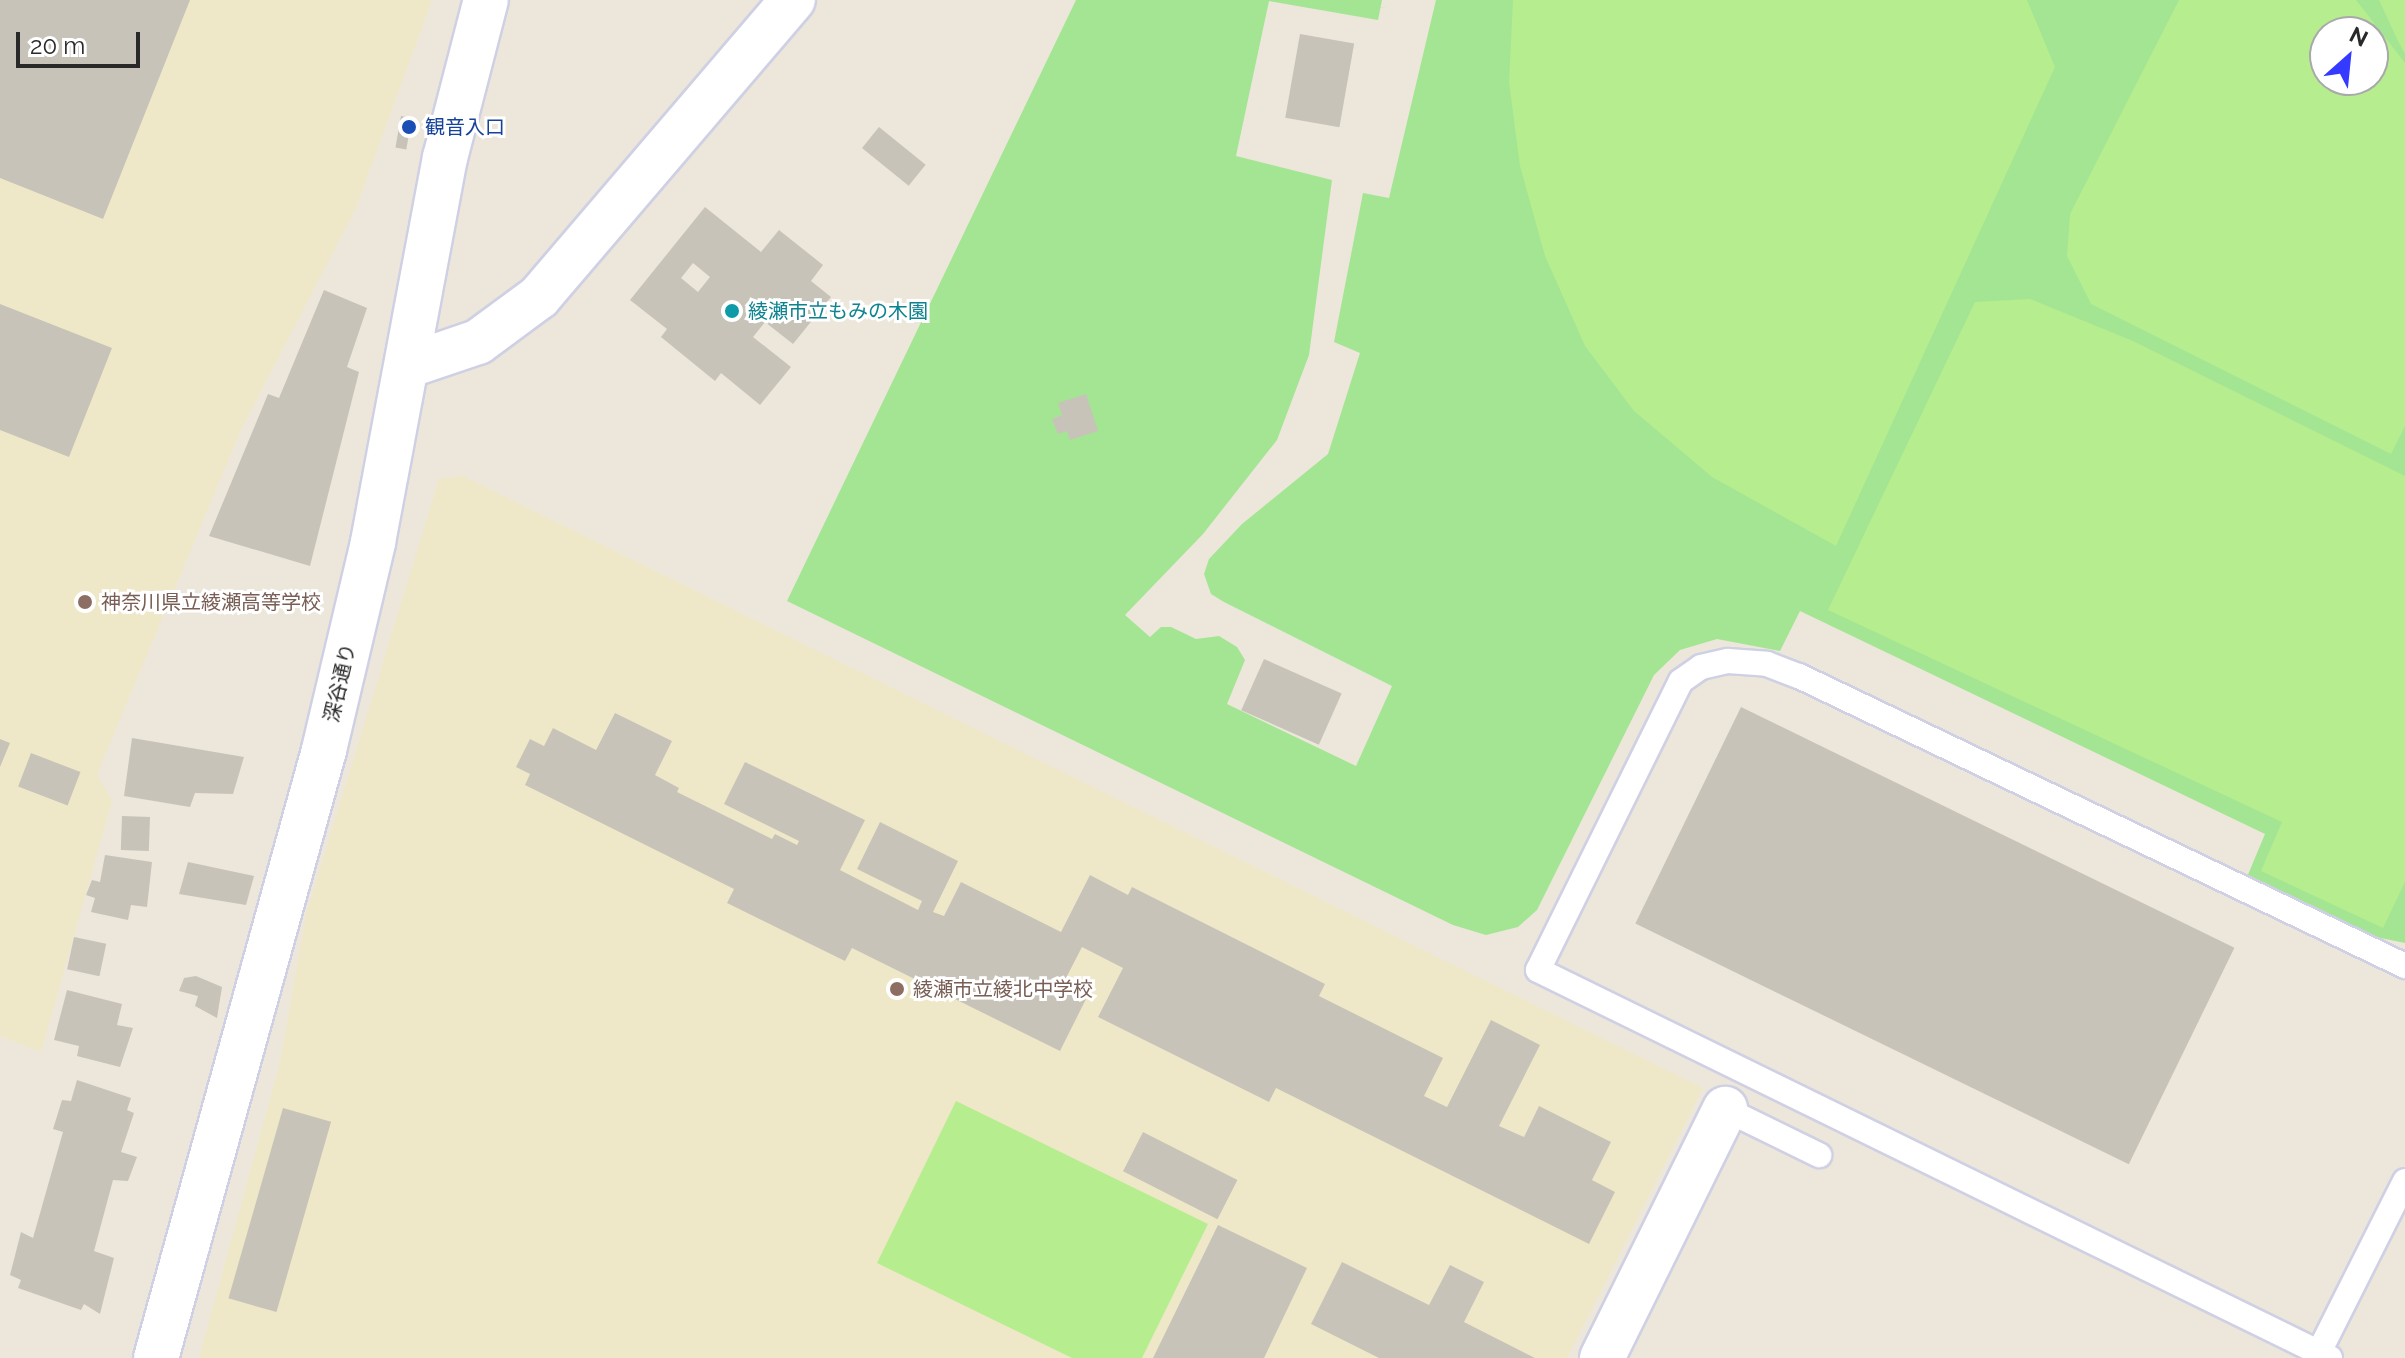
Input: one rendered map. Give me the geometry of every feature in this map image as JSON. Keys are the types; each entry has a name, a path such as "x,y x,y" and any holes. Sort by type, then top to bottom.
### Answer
{"street":[{"name":"深谷通り","path":"156,1358 324,750 407,366 445,158 486,0"},
{"path":"407,366 478,342 539,297 793,0"},
{"path":"1602,1358 1725,1109"}],"lane":[{"path":"2405,966 1799,676 1767,664 1728,661 1701,667 1681,681 1538,970 2321,1356 2405,1181"},
{"path":"1725,1109 1819,1155"}],"shaded area":[{"name":"神奈川県立綾瀬高等学校","path":"0,0 432,0 355,210 241,430 97,774 112,801 41,1052 0,1036"},
{"name":"綾瀬市立綾北中学校","path":"463,476 1703,1088 1567,1358 199,1358 280,1063 306,915 439,479"}],"green space":[{"path":"1076,0 1382,0 1378,20 1269,1 1236,156 1332,180 1309,355 1277,440 1203,534 1125,615 1150,637 1161,627 1171,627 1196,639 1219,636 1237,647 1245,660 1227,704 1356,766 1392,686 1224,602 1211,594 1204,574 1209,559 1242,524 1328,454 1360,353 1334,342 1363,193 1389,198 1436,0 2405,0 2405,943 2371,936 2247,877 2265,834 1800,611 1780,651 1717,639 1680,650 1654,675 1537,910 1518,927 1486,935 1453,925 787,601"},
{"path":"1513,0 2027,0 2055,67 1836,546 1712,477 1634,411 1585,346 1545,256 1520,166 1509,82"},
{"path":"2179,0 2356,0 2368,16 2309,16 2309,96 2389,96 2389,42 2405,63 2405,426 2391,454 2091,304 2067,256 2070,214"},
{"path":"2379,0 2405,0 2405,54 2389,16"},
{"path":"2030,299 2133,341 2405,476 2405,882 2383,928 2261,871 2282,822 1828,610 1975,302"},
{"path":"956,1101 1208,1224 1142,1358 1072,1358 877,1263"}],"building":[{"path":"0,0 190,0 103,219 0,178"},
{"path":"1300,34 1354,44 1339,127 1285,118"},
{"path":"401,116 412,118 406,149 395,148"},
{"path":"879,127 926,165 909,186 862,148"},
{"name":"綾瀬市立もみの木園","path":"705,207 761,252 779,230 823,265 811,281 831,297 793,344 765,322 753,337 791,367 760,405 721,373 715,381 661,337 667,329 630,300","holes":["693,263 710,277 698,292 681,278"]},
{"path":"324,290 367,308 347,367 359,372 310,566 209,536 268,394 279,398"},
{"path":"0,304 112,348 69,457 0,430"},
{"path":"1086,394 1098,431 1070,440 1067,431 1058,434 1052,419 1062,415 1058,403"},
{"path":"1264,659 1342,694 1319,745 1241,710"},
{"path":"1741,707 2234,948 2129,1164 1635,924"},
{"path":"615,713 672,741 655,775 679,788 677,792 772,839 775,834 797,845 799,841 724,804 745,762 865,820 840,870 918,910 922,901 857,869 880,822 958,861 933,912 944,916 961,882 1061,932 1090,875 1128,895 1132,887 1325,984 1319,996 1443,1058 1424,1096 1447,1107 1491,1020 1540,1045 1499,1126 1524,1137 1539,1106 1611,1142 1592,1180 1615,1192 1589,1244 1276,1088 1269,1102 1098,1017 1123,968 1082,947 1065,980 1089,993 1060,1051 852,948 845,961 727,903 734,889 525,785 530,774 516,767 530,739 544,746 553,728 596,750"},
{"path":"132,738 244,757 233,794 195,793 190,807 124,796"},
{"path":"0,739 10,743 0,767"},
{"path":"31,753 80,772 68,806 18,787"},
{"path":"122,816 150,817 149,851 121,850"},
{"path":"105,855 152,862 147,907 131,905 128,920 91,912 95,898 86,895 92,880 100,882"},
{"path":"188,862 254,876 246,905 179,894"},
{"path":"74,937 106,944 99,976 67,969"},
{"path":"196,976 222,987 217,1018 195,1006 198,996 179,991 184,978"},
{"path":"67,990 122,1004 117,1025 133,1028 120,1067 77,1056 79,1046 54,1040"},
{"path":"77,1080 131,1098 127,1110 134,1113 121,1152 137,1157 128,1181 113,1180 94,1251 114,1258 100,1314 84,1304 81,1310 18,1288 21,1280 10,1275 21,1232 33,1238 63,1132 53,1129 62,1100 71,1101"},
{"path":"283,1108 331,1122 276,1312 228,1298"},
{"path":"1143,1132 1237,1180 1217,1219 1123,1171"},
{"path":"1218,1225 1307,1268 1264,1358 1153,1358"},
{"path":"1342,1262 1429,1305 1450,1265 1484,1282 1464,1322 1535,1358 1379,1358 1311,1324"}],"place":[{"name":"観音入口","path":"409,127"},
{"name":"綾瀬市立もみの木園","path":"732,311"},
{"name":"神奈川県立綾瀬高等学校","path":"85,602"},
{"name":"綾瀬市立綾北中学校","path":"897,989"}]}
